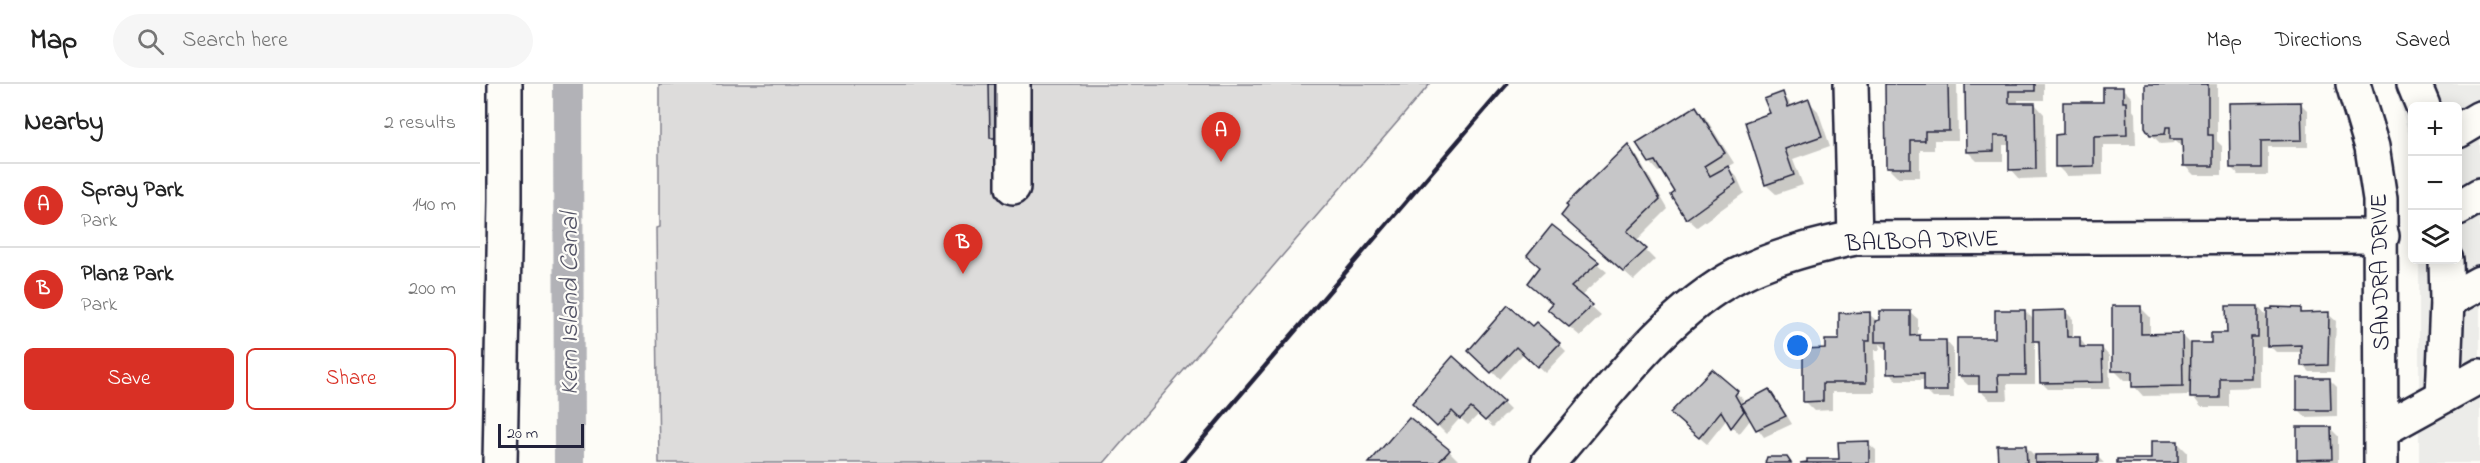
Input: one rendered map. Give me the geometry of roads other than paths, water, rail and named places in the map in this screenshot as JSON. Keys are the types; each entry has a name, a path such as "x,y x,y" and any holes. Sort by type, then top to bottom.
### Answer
{"street":[{"path":"493,457 505,201 505,84"},
{"path":"1012,84 1013,187"},
{"path":"1851,84 1855,238"},
{"path":"2414,84 2421,102"},
{"name":"SANDRA DRIVE","path":"2358,86 2372,147 2380,199 2382,236 2381,463"},
{"path":"2462,128 2480,118"},
{"path":"2462,205 2480,195"},
{"name":"BALBOA DRIVE","path":"1548,463 1660,333 1694,304 1737,276 1778,257 1821,245 1855,238 2382,236"},
{"path":"2443,396 2446,264"},
{"path":"2447,301 2480,283"},
{"path":"2382,430 2480,376"}],"waterway":[{"name":"Kern Island Canal","path":"568,84 569,463"}],"railway":[{"path":"1182,463 1507,84"}],"place":[{"name":"Spray Park","path":"1221,162"},
{"name":"Planz Park","path":"963,274"}]}
